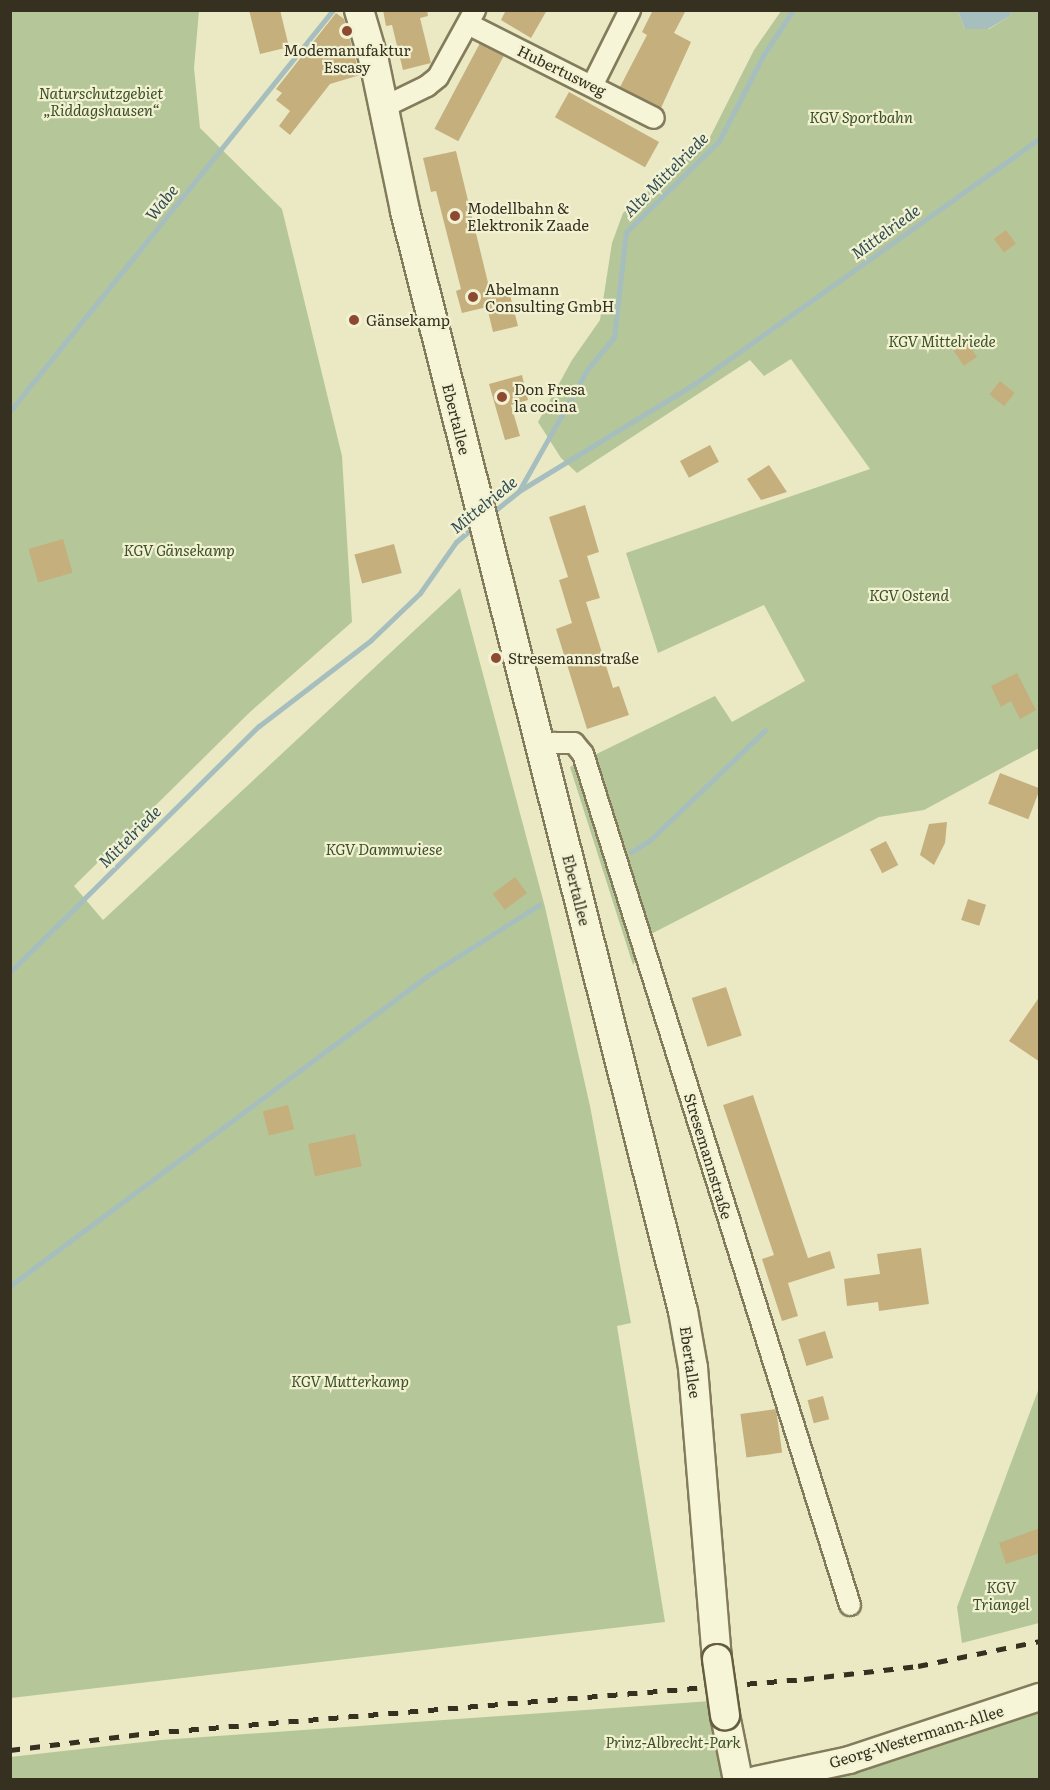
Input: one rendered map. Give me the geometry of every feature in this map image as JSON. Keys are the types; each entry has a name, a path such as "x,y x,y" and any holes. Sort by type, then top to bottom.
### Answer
{"main road":[{"name":"Ebertallee","path":"359,10 384,107 405,211 683,1311 693,1368 717,1659 738,1779"}],"street":[{"path":"593,84 630,10"},
{"path":"384,107 427,86 438,77 472,17"},
{"name":"Hubertusweg","path":"472,17 654,118"},
{"name":"Stresemannstraße","path":"540,748 554,742 574,743 583,754 850,1605"},
{"name":"Georg-Westermann-Allee","path":"756,1779 849,1760 1040,1697"}],"green space":[{"path":"10,11 199,11 194,68 200,128 282,209 342,456 352,622 249,713 74,886 103,920 460,588 545,907 590,1106 631,1323 617,1326 665,1622 11,1698"},
{"path":"781,11 958,11 965,29 989,29 1010,16 1012,11 1039,11 1039,748 924,810 879,817 649,935 633,965 570,767 715,696 732,722 805,681 764,605 658,653 626,553 870,469 791,359 764,376 750,360 577,473 561,458 538,422 572,360 600,320 612,243 623,213 710,137 754,50"},
{"name":"KGV Triangel","path":"1039,1388 1039,1623 962,1643 957,1607"},
{"name":"Prinz-Albrecht-Park","path":"711,1701 725,1779 11,1780 10,1757 161,1740"},
{"path":"1039,1706 1039,1779 802,1779"}],"water":[{"path":"958,10 1012,11 1010,16 988,29 965,29"}],"building":[{"path":"249,10 280,10 289,47 260,54"},
{"path":"383,10 427,10 428,16 420,18 431,63 403,70 392,25 386,26"},
{"path":"506,10 547,10 531,38 501,20"},
{"path":"653,10 686,10 674,33 691,42 661,108 620,87 647,35 642,32"},
{"path":"336,13 344,19 360,75 330,84 290,135 279,126 290,111 276,100 282,93 276,89"},
{"path":"480,43 504,56 458,141 434,129"},
{"path":"569,92 659,142 645,167 555,117"},
{"path":"456,151 490,291 508,287 518,326 493,332 487,307 462,313 456,291 461,289 436,191 431,192 423,158"},
{"path":"1006,230 1016,244 1004,253 994,239"},
{"path":"967,342 977,357 964,366 954,351"},
{"path":"522,375 528,400 511,405 520,436 505,440 489,384"},
{"path":"1000,381 1015,393 1004,406 989,394"},
{"path":"710,445 719,462 689,478 680,461"},
{"path":"769,465 787,492 761,500 747,479"},
{"path":"585,505 599,552 587,556 600,598 586,602 613,688 619,686 629,715 587,729 556,629 572,623 559,580 568,577 549,517"},
{"path":"63,539 73,573 38,583 28,549"},
{"path":"394,544 402,573 362,584 354,555"},
{"path":"1017,673 1036,710 1020,719 1011,701 1001,707 991,686"},
{"path":"1000,773 1040,788 1028,819 988,804"},
{"path":"947,822 945,843 934,865 920,855 929,824"},
{"path":"886,841 898,865 882,873 870,849"},
{"path":"515,877 527,893 505,910 493,894"},
{"path":"968,899 986,905 979,926 961,920"},
{"path":"726,987 742,1036 708,1047 692,998"},
{"path":"1040,996 1040,1062 1009,1041"},
{"path":"753,1095 808,1258 830,1251 835,1268 788,1283 798,1316 782,1321 762,1259 774,1255 723,1105"},
{"path":"288,1105 294,1129 269,1136 263,1111"},
{"path":"355,1134 362,1166 315,1176 308,1144"},
{"path":"921,1248 929,1304 879,1311 878,1302 847,1306 844,1279 880,1274 877,1254"},
{"path":"825,1331 833,1358 806,1366 798,1339"},
{"path":"823,1396 829,1419 814,1423 808,1400"},
{"path":"776,1409 782,1453 746,1458 740,1414"},
{"path":"1040,1528 1040,1553 1006,1564 999,1543"}],"waterway":[{"name":"Wabe","path":"10,411 333,10"},
{"name":"Alte Mittelriede","path":"520,489 587,370 614,337 626,232 719,141 764,54 793,10"},
{"name":"Mittelriede","path":"492,513 519,491 694,384 1040,138"},
{"name":"Mittelriede","path":"10,972 259,726 371,640 420,593 456,542 475,526"},
{"path":"631,852 650,840 765,730"},
{"path":"11,1285 427,976 539,905"}],"railway":[{"path":"10,1750 149,1733 804,1679 918,1666 1040,1641"}],"place":[{"name":"Modemanufaktur Escasy","path":"347,31"},
{"name":"Modellbahn & Elektronik Zaade","path":"455,216"},
{"name":"Abelmann Consulting GmbH","path":"473,297"},
{"name":"Gänsekamp","path":"354,320"},
{"name":"Don Fresa la cocina","path":"502,397"},
{"name":"Stresemannstraße","path":"496,658"}],"park label":[{"name":"Naturschutzgebiet „Riddagshausen“","path":"101,100"},
{"name":"KGV Sportbahn","path":"861,117"},
{"name":"KGV Mittelriede","path":"942,341"},
{"name":"KGV Gänsekamp","path":"179,550"},
{"name":"KGV Ostend","path":"909,595"},
{"name":"KGV Dammwiese","path":"384,849"},
{"name":"KGV Mutterkamp","path":"350,1381"}]}
